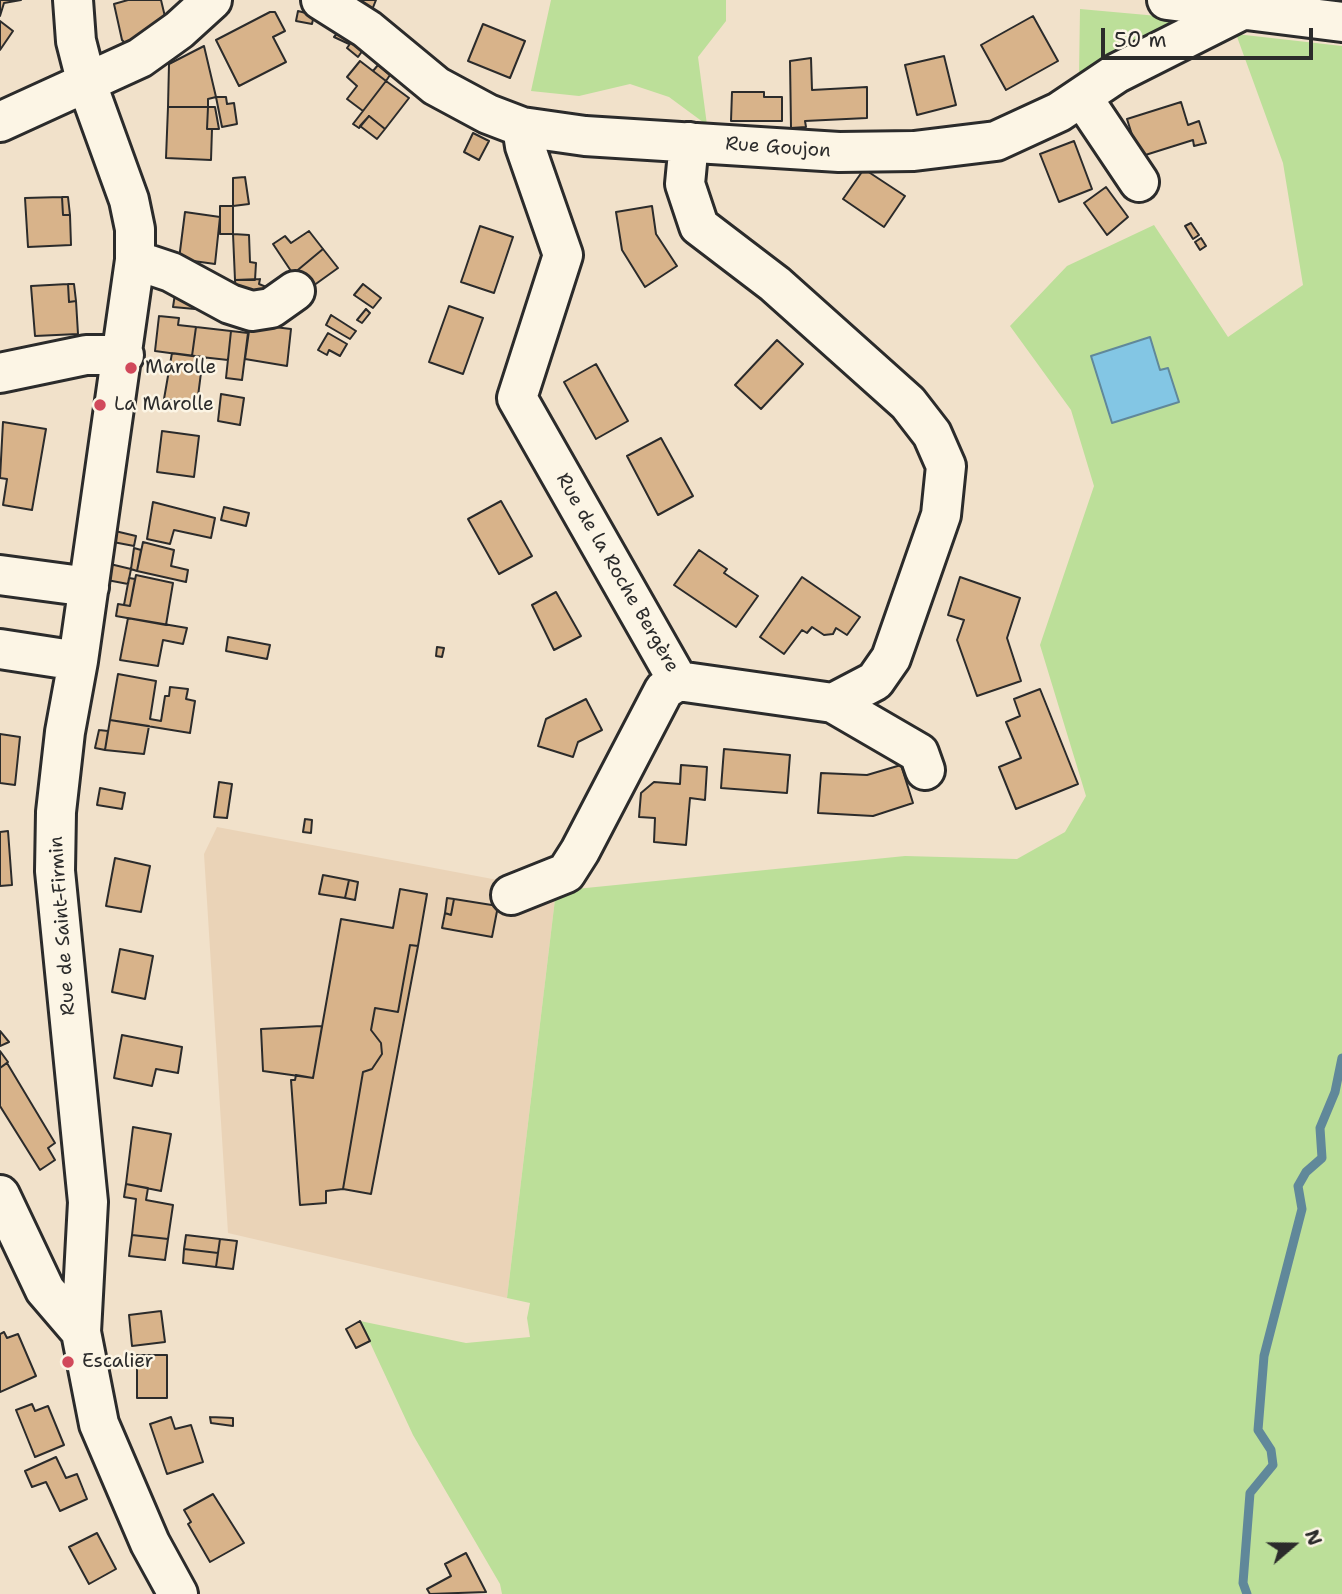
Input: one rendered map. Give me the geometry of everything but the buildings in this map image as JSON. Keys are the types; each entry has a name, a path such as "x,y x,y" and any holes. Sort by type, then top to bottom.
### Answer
{"street":[{"name":"Rue de Saint-Firmin","path":"73,0 76,41 88,84 129,200 135,229 135,260 124,355 61,768 55,871 88,1202 81,1332 99,1424 150,1543 178,1594"},
{"path":"0,122 140,58 179,30 212,0"},
{"name":"Rue Goujon","path":"321,0 368,29 436,86 488,114 522,127 585,135 839,152 914,151 996,141 1059,112 1117,73 1240,11"},
{"path":"1167,0 1342,22"},
{"path":"1082,97 1139,181"},
{"name":"Rue de la Roche Bergère","path":"522,127 525,146 563,255 517,398 678,681 833,703"},
{"path":"689,142 685,184 699,226 775,284 908,403 932,434 946,466 941,516 891,658 875,681 833,703"},
{"path":"135,260 171,272 230,304 252,311 271,307 295,291"},
{"path":"0,373 86,355 124,355"},
{"path":"0,575 89,587"},
{"path":"0,649 78,661"},
{"path":"511,895 566,873 664,690 678,681"},
{"path":"833,703 919,753 925,770"},
{"path":"0,1195 45,1290 81,1332"}],"shaded area":[{"path":"217,827 556,891 507,1298 228,1233 204,854"}],"green space":[{"path":"551,0 726,0 726,21 698,57 707,125 669,97 630,84 579,96 531,91"},
{"path":"1080,9 1180,18 1176,27 1079,77"},
{"path":"1236,34 1342,46 1342,1594 502,1594 500,1584 413,1435 360,1321 466,1343 530,1337 527,1318 530,1303 507,1298 556,891 905,856 1017,859 1065,832 1086,796 1040,645 1094,486 1071,410 1010,326 1067,266 1154,225 1228,337 1303,285 1283,163"}],"water":[{"path":"1150,337 1160,370 1168,368 1179,402 1112,423 1091,356"}],"waterway":[{"path":"1247,1594 1243,1583 1250,1493 1273,1465 1271,1450 1258,1430 1264,1356 1302,1209 1298,1186 1306,1172 1322,1158 1320,1128 1335,1092 1342,1058"}],"place":[{"name":"Marolle","path":"131,368"},
{"name":"La Marolle","path":"100,405"},
{"name":"Escalier","path":"68,1362"}]}
